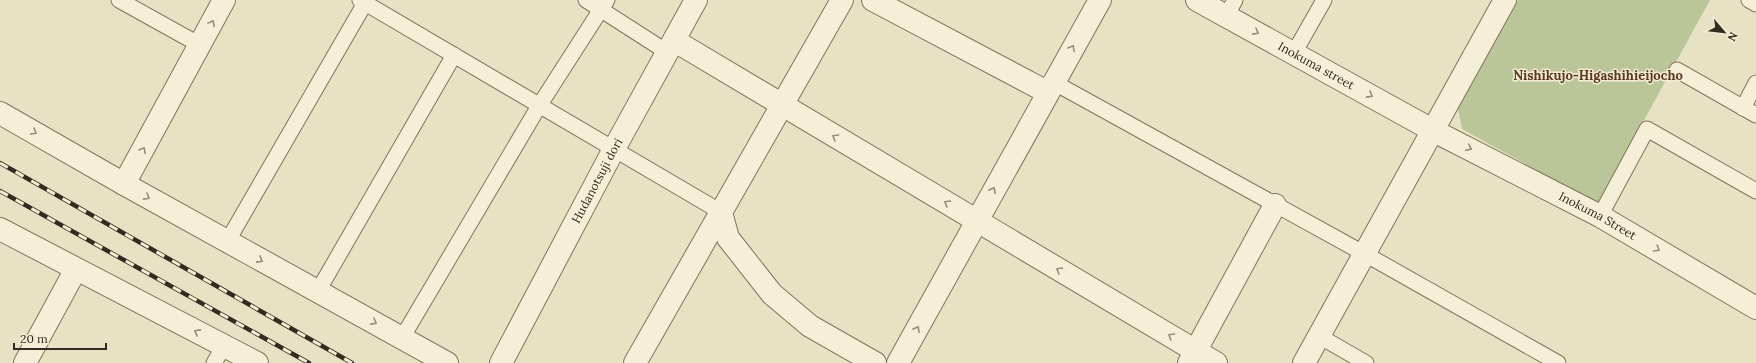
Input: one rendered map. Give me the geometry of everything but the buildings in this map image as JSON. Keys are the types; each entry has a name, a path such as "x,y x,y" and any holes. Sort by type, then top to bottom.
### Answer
{"street":[{"path":"124,184 224,0"},
{"name":"Hudanotsuji dori","path":"501,363 614,149 696,0"},
{"path":"638,362 721,212 842,0"},
{"path":"873,0 1050,87"},
{"path":"898,363 1050,87 1100,0"},
{"name":"Inokuma street","path":"1198,0 1231,8 1294,53 1434,131"},
{"path":"1304,363 1434,131 1505,0"},
{"path":"671,47 782,106 976,221 1192,357 1216,363"},
{"path":"0,113 124,184 447,363"},
{"name":"Inokuma Street","path":"1434,131 1600,216 1756,308"},
{"path":"1192,357 1275,204"},
{"path":"721,212 728,238 772,294 810,326 875,363"},
{"path":"0,229 76,269 219,354 257,363"},
{"path":"25,363 76,269"}],"lane":[{"path":"119,0 200,45"},
{"path":"586,0 604,5 671,47"},
{"path":"1294,53 1324,0"},
{"path":"1749,0 1756,4"},
{"path":"228,242 363,1 381,5 454,55 721,212"},
{"path":"402,338 539,106 604,5"},
{"path":"318,291 454,55"},
{"path":"1677,70 1756,115"},
{"path":"1743,108 1756,83"},
{"path":"1050,87 1275,204 1558,363"},
{"path":"1600,216 1647,129 1756,192"},
{"path":"1319,336 1366,363"}],"green space":[{"path":"1518,0 1710,0 1598,204 1462,129 1458,108"}],"railway":[{"path":"0,163 352,363"},
{"path":"0,191 309,363"}],"district":[{"name":"Nishikujo-Higashihieijocho","path":"1598,75"}]}
